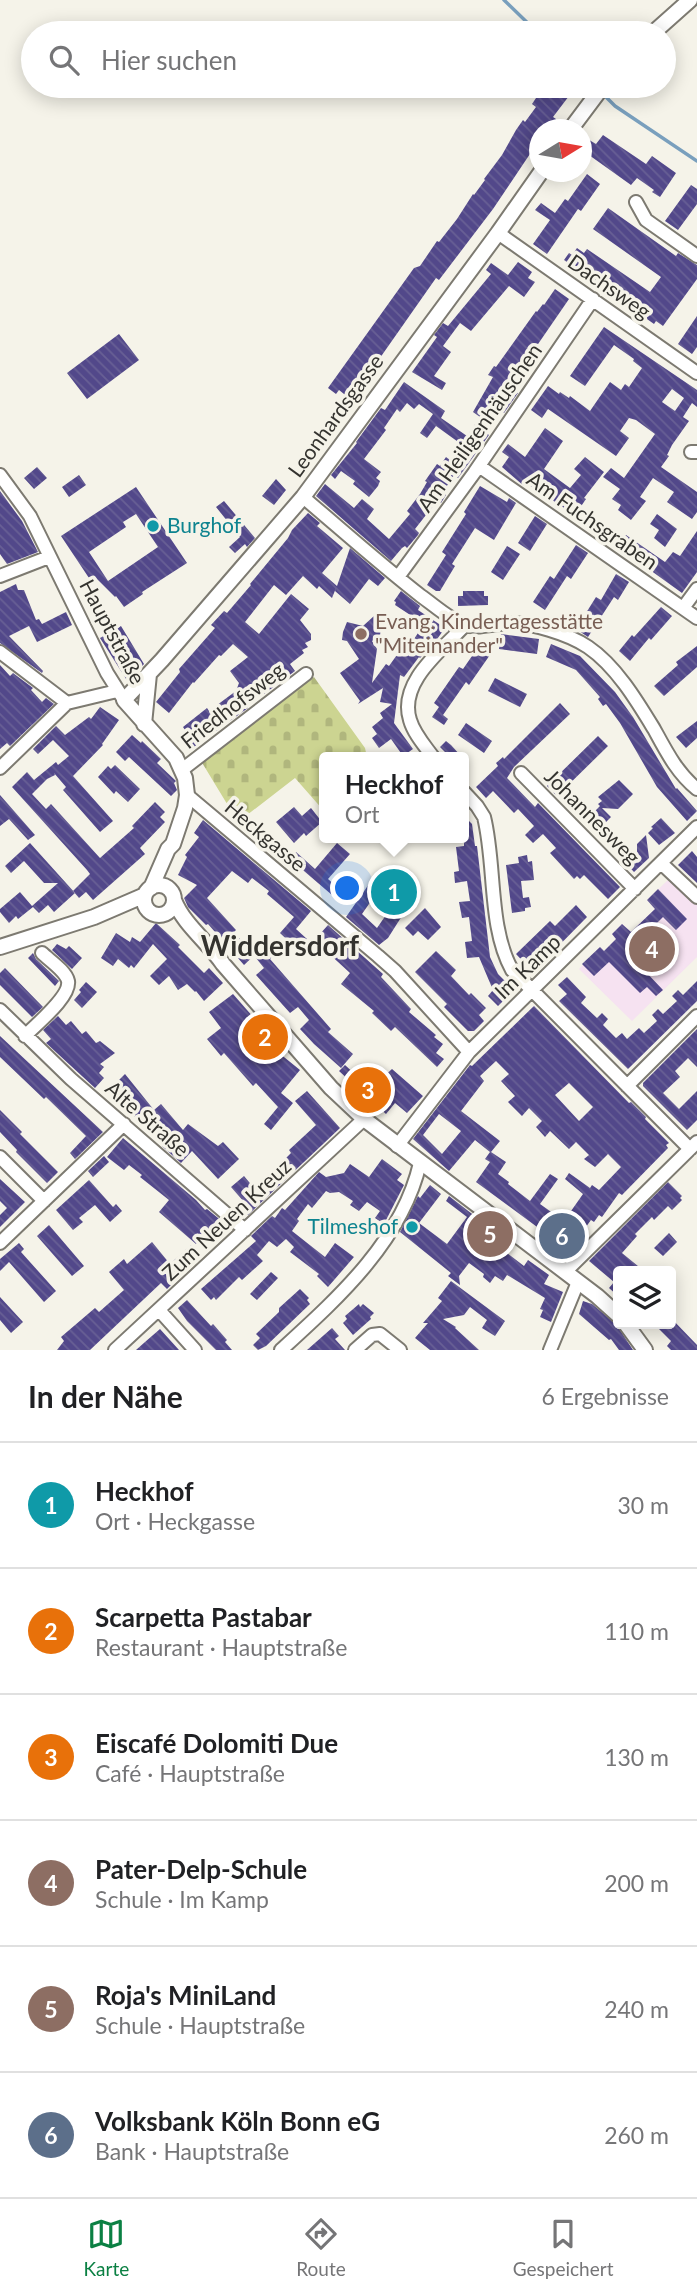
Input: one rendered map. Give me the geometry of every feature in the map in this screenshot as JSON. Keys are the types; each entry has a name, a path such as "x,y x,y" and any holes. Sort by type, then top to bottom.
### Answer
{"street":[{"path":"666,21 690,0"},
{"path":"578,119 594,98"},
{"name":"Leonhardsgasse","path":"120,696 149,674 303,497 534,182"},
{"path":"636,202 646,220 697,256"},
{"name":"Dachsweg","path":"498,233 697,373"},
{"name":"Am Heiligenhäuschen","path":"398,578 479,466 593,299"},
{"name":"Am Fuchsgraben","path":"479,466 697,618"},
{"name":"Hauptstraße","path":"0,475 30,516 120,696 183,769"},
{"path":"303,497 398,578 465,625 528,625 589,648 604,660 621,680 675,767 697,789"},
{"path":"0,576 50,557"},
{"path":"683,608 697,589"},
{"path":"430,752 412,727 408,699 416,679 465,625"},
{"path":"0,652 67,703"},
{"path":"144,724 149,674"},
{"name":"Friedhofsweg","path":"183,769 306,674"},
{"path":"0,768 67,703 120,696"},
{"path":"155,913 172,908 169,872 173,844 187,795 183,769"},
{"name":"Johannesweg","path":"521,773 635,889"},
{"name":"Heckgasse","path":"187,795 395,971 469,1052"},
{"path":"469,797 484,817 500,936 512,970 627,1086 694,1146 565,1272"},
{"name":"Im Kamp","path":"397,1146 469,1052 697,827"},
{"path":"155,913 145,904 148,891 173,844"},
{"path":"661,863 697,897"},
{"path":"94,917 162,886 172,895 186,920 223,964 324,1080 364,1119 613,1311"},
{"path":"0,947 94,917 128,911 155,913 170,919 223,964"},
{"path":"25,1036 63,998 67,988 66,976 42,953"},
{"name":"Alte Straße","path":"0,1010 71,1079 244,1230"},
{"path":"627,1086 697,1016"},
{"name":"Zum Neuen Kreuz","path":"116,1350 364,1119"},
{"path":"0,1243 124,1124"},
{"path":"0,1157 44,1200"},
{"path":"284,1347 351,1285 404,1209 412,1194 421,1163"},
{"path":"550,1350 578,1282"},
{"path":"159,1310 195,1350"},
{"path":"630,1329 645,1350"},
{"path":"355,1350 372,1335 380,1334 400,1350"}],"shaded area":[{"path":"668,880 697,903 697,957 632,1021 579,969 600,947 604,951 616,939 612,934 622,924 631,932 655,909 647,900"}],"green space":[{"path":"314,677 366,752 319,752 319,805 295,778 238,822 201,761"}],"building":[{"path":"536,98 567,98 553,117 556,119 529,119 529,155 493,209 439,280 436,278 349,398 339,390 336,394 328,388 414,268 420,266 437,241 439,242 457,219 523,120 525,122 536,107 532,104"},
{"path":"603,135 646,164 652,156 676,173 660,197 637,178 631,185 592,157 592,142 596,144"},
{"path":"592,178 600,184 581,211 578,209 547,254 533,244 550,220 535,210 541,203 555,213 565,199 568,201 581,182 592,182"},
{"path":"691,185 697,189 697,204 678,230 665,221"},
{"path":"608,208 676,256 678,253 697,265 697,279 663,326 656,321 654,324 564,260 577,248 584,253 587,249 650,292 661,277 593,229"},
{"path":"518,262 532,272 528,278 535,282 524,297 509,286 471,331 460,323 443,346 451,352 434,376 446,383 442,390 412,372 437,337 434,335 443,323 448,326 491,274 486,270 491,263 508,275"},
{"path":"555,289 569,299 509,387 518,393 504,413 500,410 486,433 489,435 458,478 454,475 443,492 446,495 441,503 437,501 415,529 418,535 391,561 316,496 325,484 354,508 362,499 374,509 367,519 389,539 410,514 407,511 437,464 440,466 446,457 450,460 461,444 436,426 427,438 420,433 433,414 419,404 414,409 407,403 400,412 397,409 384,428 386,430 364,459 381,472 376,478 380,481 378,486 369,497 353,484 355,481 341,471 335,479 331,475 381,408 385,410 404,382 445,411 441,418 467,436 480,417 473,412 493,377 488,375"},
{"path":"697,316 697,347 692,354 678,344"},
{"path":"604,327 697,390 697,407 692,403 683,417 689,421 661,467 697,492 697,512 692,519 667,502 674,492 653,478 640,497 646,501 631,520 618,510 621,505 612,499 620,489 603,477 611,468 624,478 655,434 636,420 629,418 620,431 629,438 616,456 548,409 542,418 531,410 548,386 559,394 560,392 569,398 570,396 590,411 610,382 621,390 625,384 629,387 642,368 614,345 585,386 570,376","holes":["672,389 684,398 675,411 662,402"]},
{"path":"119,334 139,360 87,399 67,373"},
{"path":"545,428 563,441 544,469 570,488 581,475 574,469 585,457 604,472 575,515 526,483 524,486 502,467 509,457 502,452 508,444 525,457"},
{"path":"37,467 47,478 34,489 24,478"},
{"path":"79,475 86,485 69,497 62,487"},
{"path":"276,479 286,490 274,505 262,496"},
{"path":"480,486 507,502 509,498 516,503 494,540 475,528 452,564 455,566 440,591 436,591 427,585 446,555 442,552"},
{"path":"136,487 187,563 124,607 95,577 91,581 61,536","holes":["136,514 158,547 108,581 89,552 126,527 123,522"]},
{"path":"0,491 22,521 38,552 7,564 0,554"},
{"path":"224,501 255,538 247,547 245,544 235,553 229,547 240,537 216,507"},
{"path":"308,513 320,523 317,526 343,548 322,573 337,586 350,548 385,578 378,586 369,579 350,604 335,591 336,588 332,598 303,576 286,595 274,585 245,622 259,634 291,594 309,609 300,620 311,634 311,640 305,643 308,647 290,664 295,671 264,694 257,686 241,698 248,708 191,749 180,734 185,730 183,727 207,708 209,711 236,691 239,683 230,671 248,657 233,644 193,682 169,713 156,702 180,672 179,669 215,628 211,625 224,611 227,613"},
{"path":"657,514 677,529 665,547 654,538 659,530 650,524"},
{"path":"535,516 547,524 530,551 518,543"},
{"path":"697,531 697,572 682,593 618,547 626,535 665,562 673,552 680,556"},
{"path":"576,545 588,553 571,579 567,576 545,610 533,602 550,576 554,579"},
{"path":"507,546 520,554 503,580 491,572"},
{"path":"616,574 629,582 618,600 614,597 588,637 576,629 596,597 601,600"},
{"path":"16,584 18,590 24,590 36,620 39,619 42,624 66,612 72,625 37,642 29,626 9,636 42,673 0,643 0,592"},
{"path":"401,591 420,606 418,610 445,628 404,677 400,675 394,723 413,749 409,752 400,752 391,739 379,748 372,738 377,734 372,727 383,718 380,713 392,704 380,702 383,688 358,704 360,701 340,673 359,659 347,641 342,640 347,622 363,626 374,616 381,627 380,636 372,641 377,649 372,683 404,645 408,648 424,624 395,605 394,601"},
{"path":"463,591 484,591 484,596 488,596 488,605 458,606 458,596 463,596"},
{"path":"661,607 672,616 630,661 619,651"},
{"path":"121,626 144,664 128,682 100,638"},
{"path":"501,634 539,639 537,654 499,649"},
{"path":"481,643 492,652 469,685 466,682 443,715 448,719 444,725 432,717 439,707 434,703 459,667 463,669"},
{"path":"551,644 580,656 615,692 676,789 697,811 687,821 657,787 620,723 606,704 603,706 598,699 600,697 576,670 546,657"},
{"path":"697,646 697,667 664,696 654,686 678,665 676,662"},
{"path":"0,665 10,676 13,673 33,688 31,690 42,702 46,698 54,704 10,746 7,743 0,749"},
{"path":"495,678 527,694 520,707 488,691"},
{"path":"560,703 570,714 514,767 507,778 535,807 538,803 620,887 608,899 584,875 580,879 577,876 574,879 550,853 556,848 543,834 533,843 525,835 534,826 518,809 514,813 493,791 486,798 476,787 498,766 496,763 503,757 504,759"},
{"path":"100,707 119,720 103,745 73,776 113,821 100,832 63,790 66,787 54,773 55,775 32,794 46,809 51,804 100,858 134,828 132,826 155,802 165,812 160,817 165,822 140,848 145,854 93,900 86,892 79,898 73,891 90,874 12,787 27,772 34,780 56,762 58,765 69,756 53,740 38,754 33,749 56,726 65,735 89,717 91,719"},
{"path":"697,721 697,738 686,748 676,737"},
{"path":"466,723 492,741 484,753 458,735"},
{"path":"132,735 161,759 157,763 176,781 174,783 177,790 171,796 129,757 125,761 116,752"},
{"path":"598,736 608,746 557,796 547,786"},
{"path":"446,741 457,752 445,752 440,747"},
{"path":"115,765 140,789 128,802 116,791 114,794 98,777 108,766 111,769"},
{"path":"619,780 633,794 618,809 602,808 611,817 596,832 585,821 600,806 598,804 602,801 598,797"},
{"path":"0,795 35,835 28,840 9,819 0,826"},
{"path":"294,807 302,816 311,808 319,818 319,825 306,836 304,833 294,843 276,822"},
{"path":"661,818 675,833 659,845 648,833"},
{"path":"203,820 311,911 296,929 307,939 297,949 280,933 294,917 252,878 248,883 232,871 207,898 236,930 234,932 246,946 250,943 258,952 244,965 208,924 188,907 184,898 197,885 178,875 187,857 185,855 199,837 194,833"},
{"path":"469,821 477,846 490,957 498,974 514,990 498,1006 488,996 493,990 479,957 467,958 465,942 472,941 469,917 462,918 459,902 470,901 467,881 455,883 454,872 459,871 456,847 464,846 464,843 469,843"},
{"path":"646,835 649,858 634,872 621,858 626,853 637,853 637,844"},
{"path":"30,843 75,893 54,912 48,905 39,913 33,907 9,923 0,909 20,892 32,906 58,883 44,883 24,861 11,873 5,866"},
{"path":"337,843 350,854 328,879 345,894 339,901 290,859 296,852 315,869"},
{"path":"692,851 697,857 697,883 678,865"},
{"path":"527,855 528,862 532,861 534,880 521,881 523,898 529,897 531,907 512,913 506,865 519,863 518,857"},
{"path":"376,874 414,897 388,938 379,945 346,917","holes":["378,891 395,902 377,928 362,914"]},
{"path":"658,889 687,919 676,930 663,917 629,954 663,990 656,996 647,987 640,993 609,962 594,976 582,964 600,947 604,951 616,939 612,934 622,924 631,932 655,909 647,900"},
{"path":"576,905 587,917 533,972 516,954 550,921 555,926"},
{"path":"425,908 441,927 428,940 418,931 413,936 405,928"},
{"path":"156,923 204,973 209,968 223,983 204,1001 187,984 178,990 169,976 159,985 150,976 167,959 153,944 134,968 131,965 129,968 118,959 113,966 101,958 116,933 130,942 132,937 140,942"},
{"path":"328,925 383,974 381,977 411,1009 409,1012 443,1044 436,1053 444,1059 437,1067 395,1027 391,1031 372,1013 374,1011 341,984 350,973 325,950 322,953 311,944"},
{"path":"57,944 66,949 69,946 82,958 72,969 52,950"},
{"path":"266,948 273,956 270,959 331,1029 328,1032 353,1054 341,1068 300,1029 309,1020 298,1007 290,1013 256,975 264,968 256,958"},
{"path":"436,951 456,970 451,976 486,1008 479,1015 484,1021 474,1031 468,1031 444,1007 447,1004 415,972"},
{"path":"33,953 59,981 55,986 28,958"},
{"path":"5,968 43,1007 32,1017 0,985 0,973"},
{"path":"567,977 586,997 581,1003 597,1018 602,1013 608,1019 603,1025 616,1038 622,1033 627,1039 639,1028 644,1033 657,1021 652,1015 658,1009 663,1014 677,1001 672,996 678,990 683,995 697,981 697,1001 628,1069 559,1001 567,994 558,985"},
{"path":"86,982 97,992 82,1008 74,1000"},
{"path":"233,994 282,1050 279,1053 300,1070 281,1093 293,1103 271,1130 264,1124 278,1107 256,1083 253,1086 224,1053 221,1056 207,1039 221,1028 209,1012"},
{"path":"534,1006 646,1117 669,1143 666,1145 668,1148 622,1195 619,1193 602,1217 599,1215 594,1222 591,1220 568,1245 552,1238 476,1182 490,1162 485,1159 490,1152 475,1140 449,1171 413,1139 470,1065","holes":["496,1061 509,1074 501,1081 515,1096 508,1102 522,1116 529,1108 542,1121 536,1127 545,1137 550,1131 569,1149 576,1142 589,1155 584,1159 595,1167 608,1154 621,1167 599,1190 592,1185 590,1188 569,1173 565,1179 583,1194 564,1221 540,1204 558,1179 550,1174 530,1201 498,1174 506,1162 491,1152 500,1141 461,1111 484,1081 480,1076","569,1083 593,1107 579,1121 555,1095","439,1114 461,1131 442,1154 423,1135"]},
{"path":"58,1016 66,1025 71,1021 82,1034 86,1031 96,1043 100,1041 115,1053 100,1064 104,1067 99,1073 104,1078 95,1088 46,1043 51,1039 43,1030"},
{"path":"697,1029 697,1067 688,1058 675,1071 680,1077 663,1093 679,1109 697,1091 697,1120 687,1130 643,1083"},
{"path":"0,1036 103,1132 75,1159 70,1153 86,1136 0,1057"},
{"path":"345,1065 358,1077 367,1067 381,1079 392,1069 423,1096 407,1113 395,1103 386,1114 339,1071"},
{"path":"125,1074 154,1110 161,1104 183,1130 188,1124 218,1146 223,1142 239,1159 218,1179 192,1151 181,1163 163,1147 160,1142 163,1139 142,1114 136,1118 109,1090"},
{"path":"307,1091 340,1128 248,1215 241,1207 245,1203 231,1187 244,1176 254,1188 316,1125 295,1101"},
{"path":"0,1110 58,1172 47,1183 0,1132"},
{"path":"123,1138 205,1210 223,1222 214,1232 210,1228 196,1244 159,1212 169,1200 129,1165 124,1170 107,1157"},
{"path":"104,1156 109,1162 93,1177 88,1171"},
{"path":"382,1159 402,1174 397,1180 404,1185 384,1224 375,1218 380,1211 367,1202 359,1211 350,1205 353,1201 339,1192 326,1191 312,1208 308,1204 297,1219 299,1221 292,1231 325,1257 335,1243 354,1257 328,1287 317,1276 319,1274 290,1252 294,1247 286,1239 277,1247 269,1241 257,1255 263,1261 242,1280 239,1277 216,1300 214,1297 211,1300 201,1289 256,1241 251,1236 272,1216 275,1218 282,1208 285,1210 319,1172 326,1177 344,1173 350,1164 369,1177"},
{"path":"0,1179 25,1202 0,1227 0,1215 7,1208 0,1201"},
{"path":"89,1180 113,1207 116,1204 122,1211 110,1222 95,1205 79,1218 83,1222 73,1230 56,1210"},
{"path":"668,1182 682,1196 682,1200 672,1210 668,1206 654,1220 652,1217 635,1234 637,1236 622,1253 638,1266 613,1266 613,1281 589,1261"},
{"path":"430,1185 441,1194 419,1223 447,1244 467,1217 446,1201 449,1196 508,1242 503,1250 524,1266 528,1260 549,1275 544,1284 563,1292 551,1322 540,1317 545,1298 507,1275 503,1281 495,1276 490,1283 483,1277 484,1274 469,1263 459,1276 460,1285 448,1276 451,1273 400,1232 418,1196 420,1198"},
{"path":"49,1225 84,1266 72,1276 37,1236"},
{"path":"669,1233 677,1242 663,1256 654,1248"},
{"path":"152,1242 170,1264 191,1245 200,1256 167,1289 161,1283 90,1350 57,1350 64,1341 61,1337 95,1308 99,1312 124,1290 109,1272 124,1259 127,1264"},
{"path":"19,1243 24,1249 21,1252 56,1291 44,1302 9,1262 0,1271 0,1259"},
{"path":"271,1272 278,1278 257,1300 250,1294"},
{"path":"451,1281 505,1321 495,1336 482,1328 487,1320 470,1307 464,1315 443,1319 456,1327 479,1350 430,1350 415,1338 428,1323 423,1323 442,1301 438,1298"},
{"path":"300,1289 309,1298 307,1300 310,1304 266,1346 258,1350 253,1345 260,1338 256,1334"},
{"path":"0,1297 23,1322 11,1333 0,1320"},
{"path":"187,1300 211,1326 213,1324 232,1350 216,1350 187,1321 178,1308"},
{"path":"583,1301 592,1304 613,1322 613,1329 619,1329 633,1350 619,1350 611,1339 579,1314"},
{"path":"359,1304 374,1313 353,1335 343,1323 347,1319 345,1316"},
{"path":"676,1323 697,1345 697,1350 671,1350 667,1346 671,1341 659,1329 676,1329"},
{"path":"332,1328 339,1336 335,1339 345,1350 307,1350"},
{"path":"160,1329 179,1350 136,1350 145,1342"}],"waterway":[{"path":"504,0 526,21"},
{"path":"607,98 697,161"}],"place":[{"name":"Burghof","path":"153,526"},
{"name":"Evang. Kindertagesstätte \"Miteinander\"","path":"361,634"},
{"name":"Heckhof","path":"394,892"},
{"name":"Pater-Delp-Schule","path":"652,949"},
{"name":"Scarpetta Pastabar","path":"265,1037"},
{"name":"Eiscafé Dolomiti Due","path":"368,1090"},
{"name":"Tilmeshof","path":"412,1227"},
{"name":"Roja's MiniLand","path":"490,1234"},
{"name":"Volksbank Köln Bonn eG","path":"562,1236"}],"district":[{"name":"Widdersdorf","path":"280,946"}]}
